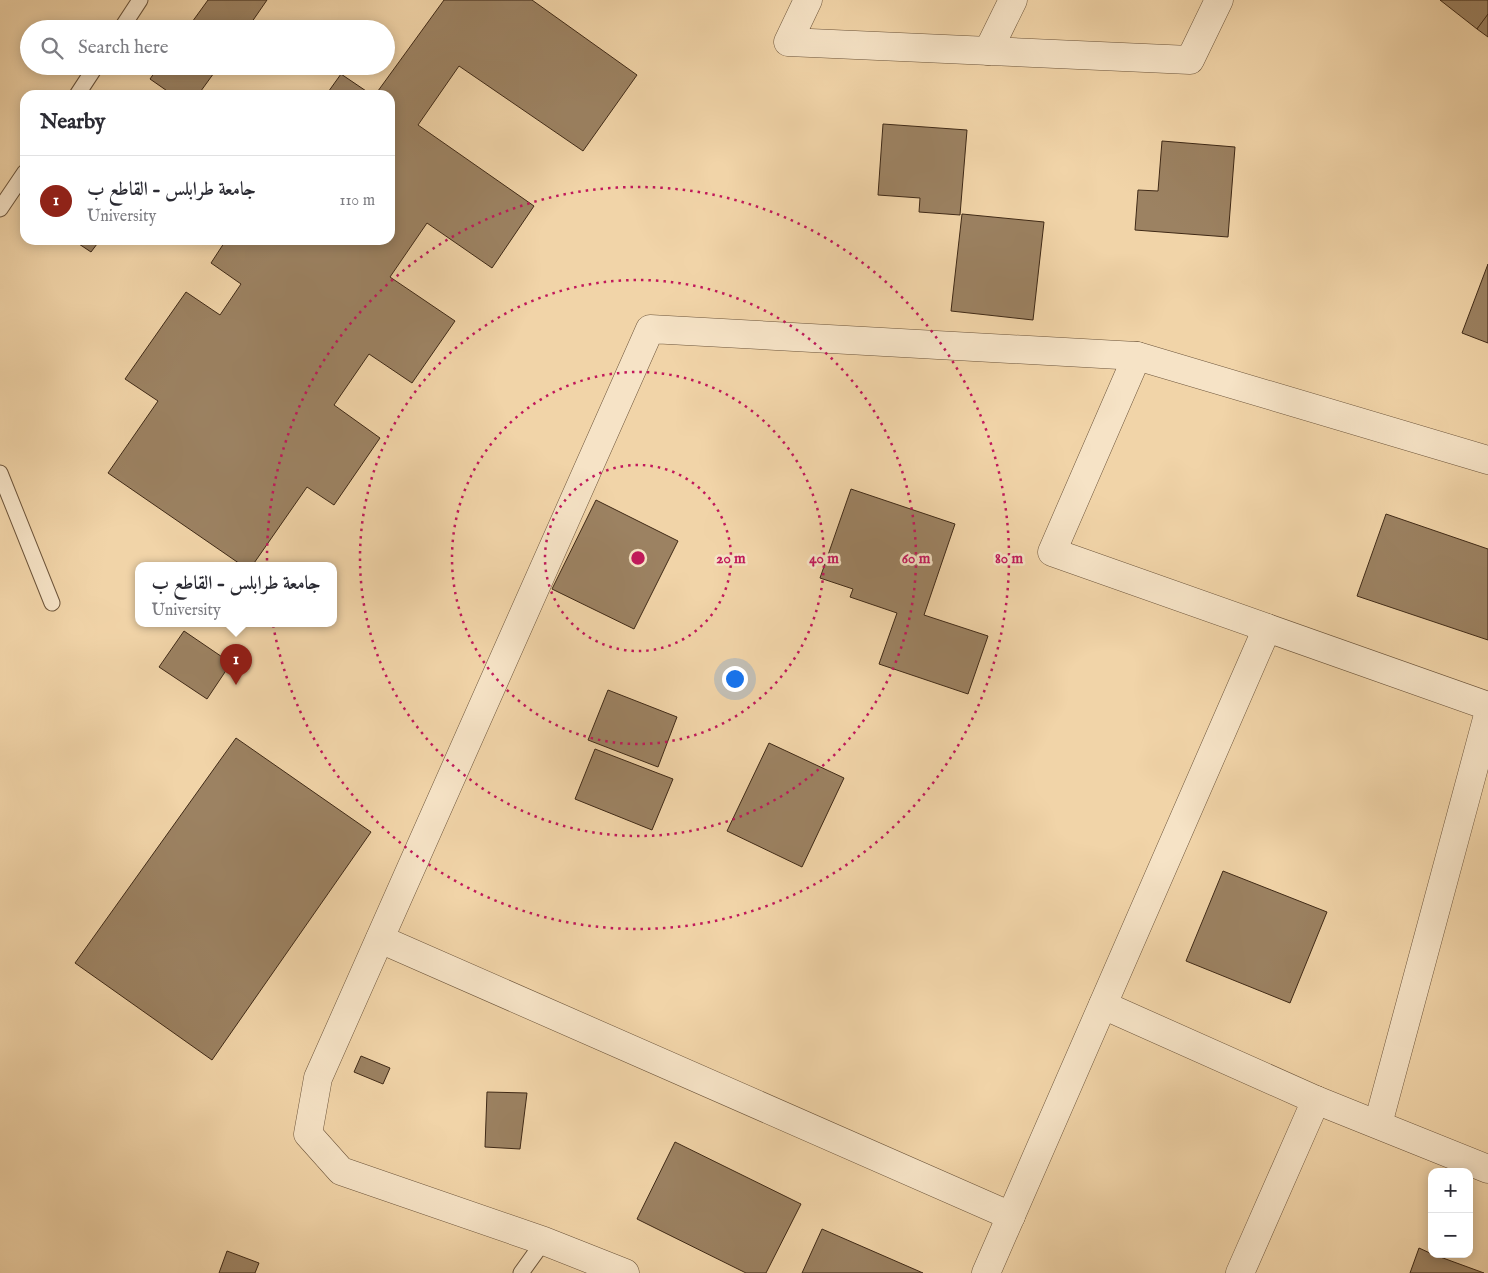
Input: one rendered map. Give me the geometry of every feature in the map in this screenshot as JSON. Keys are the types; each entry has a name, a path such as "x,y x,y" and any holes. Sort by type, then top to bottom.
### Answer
{"street":[{"path":"808,0 788,42 1190,60 1219,0"},
{"path":"988,51 1013,0"},
{"path":"625,1273 544,1241 341,1171 308,1134 318,1078 650,329 1137,356 1488,460"},
{"path":"1137,356 1052,552 1488,706"},
{"path":"986,1273 1267,628"},
{"path":"1378,1124 1488,715"},
{"path":"380,939 1011,1216"},
{"path":"1103,1005 1316,1100 1488,1169"},
{"path":"1240,1273 1316,1100"}],"lane":[{"path":"127,20 140,0"},
{"path":"79,90 90,75"},
{"path":"0,209 20,179"},
{"path":"0,473 52,603"},
{"path":"521,1273 544,1241"}],"building":[{"path":"208,0 267,0 253,20 194,20"},
{"path":"444,0 532,0 637,75 583,151 459,66 418,125 534,206 492,268 427,223 390,277 455,321 412,383 369,354 334,405 380,438 334,505 307,487 255,562 237,562 108,473 158,401 125,379 186,292 220,315 241,284 211,263 223,245 395,245 395,90 379,90 390,75 395,75 395,67"},
{"path":"1440,0 1488,0 1488,15 1477,29"},
{"path":"1488,14 1488,37 1477,29"},
{"path":"153,75 212,75 202,90 166,90 150,79"},
{"path":"340,75 342,75 365,90 330,90"},
{"path":"883,124 967,130 960,215 919,212 920,198 878,195"},
{"path":"1162,141 1235,147 1228,237 1135,230 1138,190 1158,191"},
{"path":"962,214 1044,222 1033,320 951,311"},
{"path":"80,245 96,245 91,252"},
{"path":"1488,264 1488,343 1462,333"},
{"path":"851,489 955,524 924,615 988,636 968,694 879,664 897,613 850,597 853,589 820,578"},
{"path":"596,500 678,541 634,629 552,589"},
{"path":"1386,514 1488,549 1488,640 1357,596"},
{"path":"184,631 231,663 207,699 159,667"},
{"path":"608,690 677,717 658,767 588,740"},
{"path":"236,738 371,832 212,1060 75,963"},
{"path":"769,743 844,778 802,867 727,831"},
{"path":"595,749 673,779 652,830 575,799"},
{"path":"1223,871 1327,912 1290,1003 1186,961"},
{"path":"361,1056 390,1068 383,1084 354,1072"},
{"path":"487,1092 527,1093 520,1149 485,1147"},
{"path":"675,1142 801,1204 766,1273 746,1273 637,1219"},
{"path":"822,1229 923,1273 802,1273"},
{"path":"1419,1248 1428,1252 1428,1258 1443,1258 1484,1273 1410,1273"},
{"path":"227,1251 259,1263 255,1273 219,1273"}],"place":[{"name":"جامعة طرابلس - القاطع ب","path":"236,685"}]}
